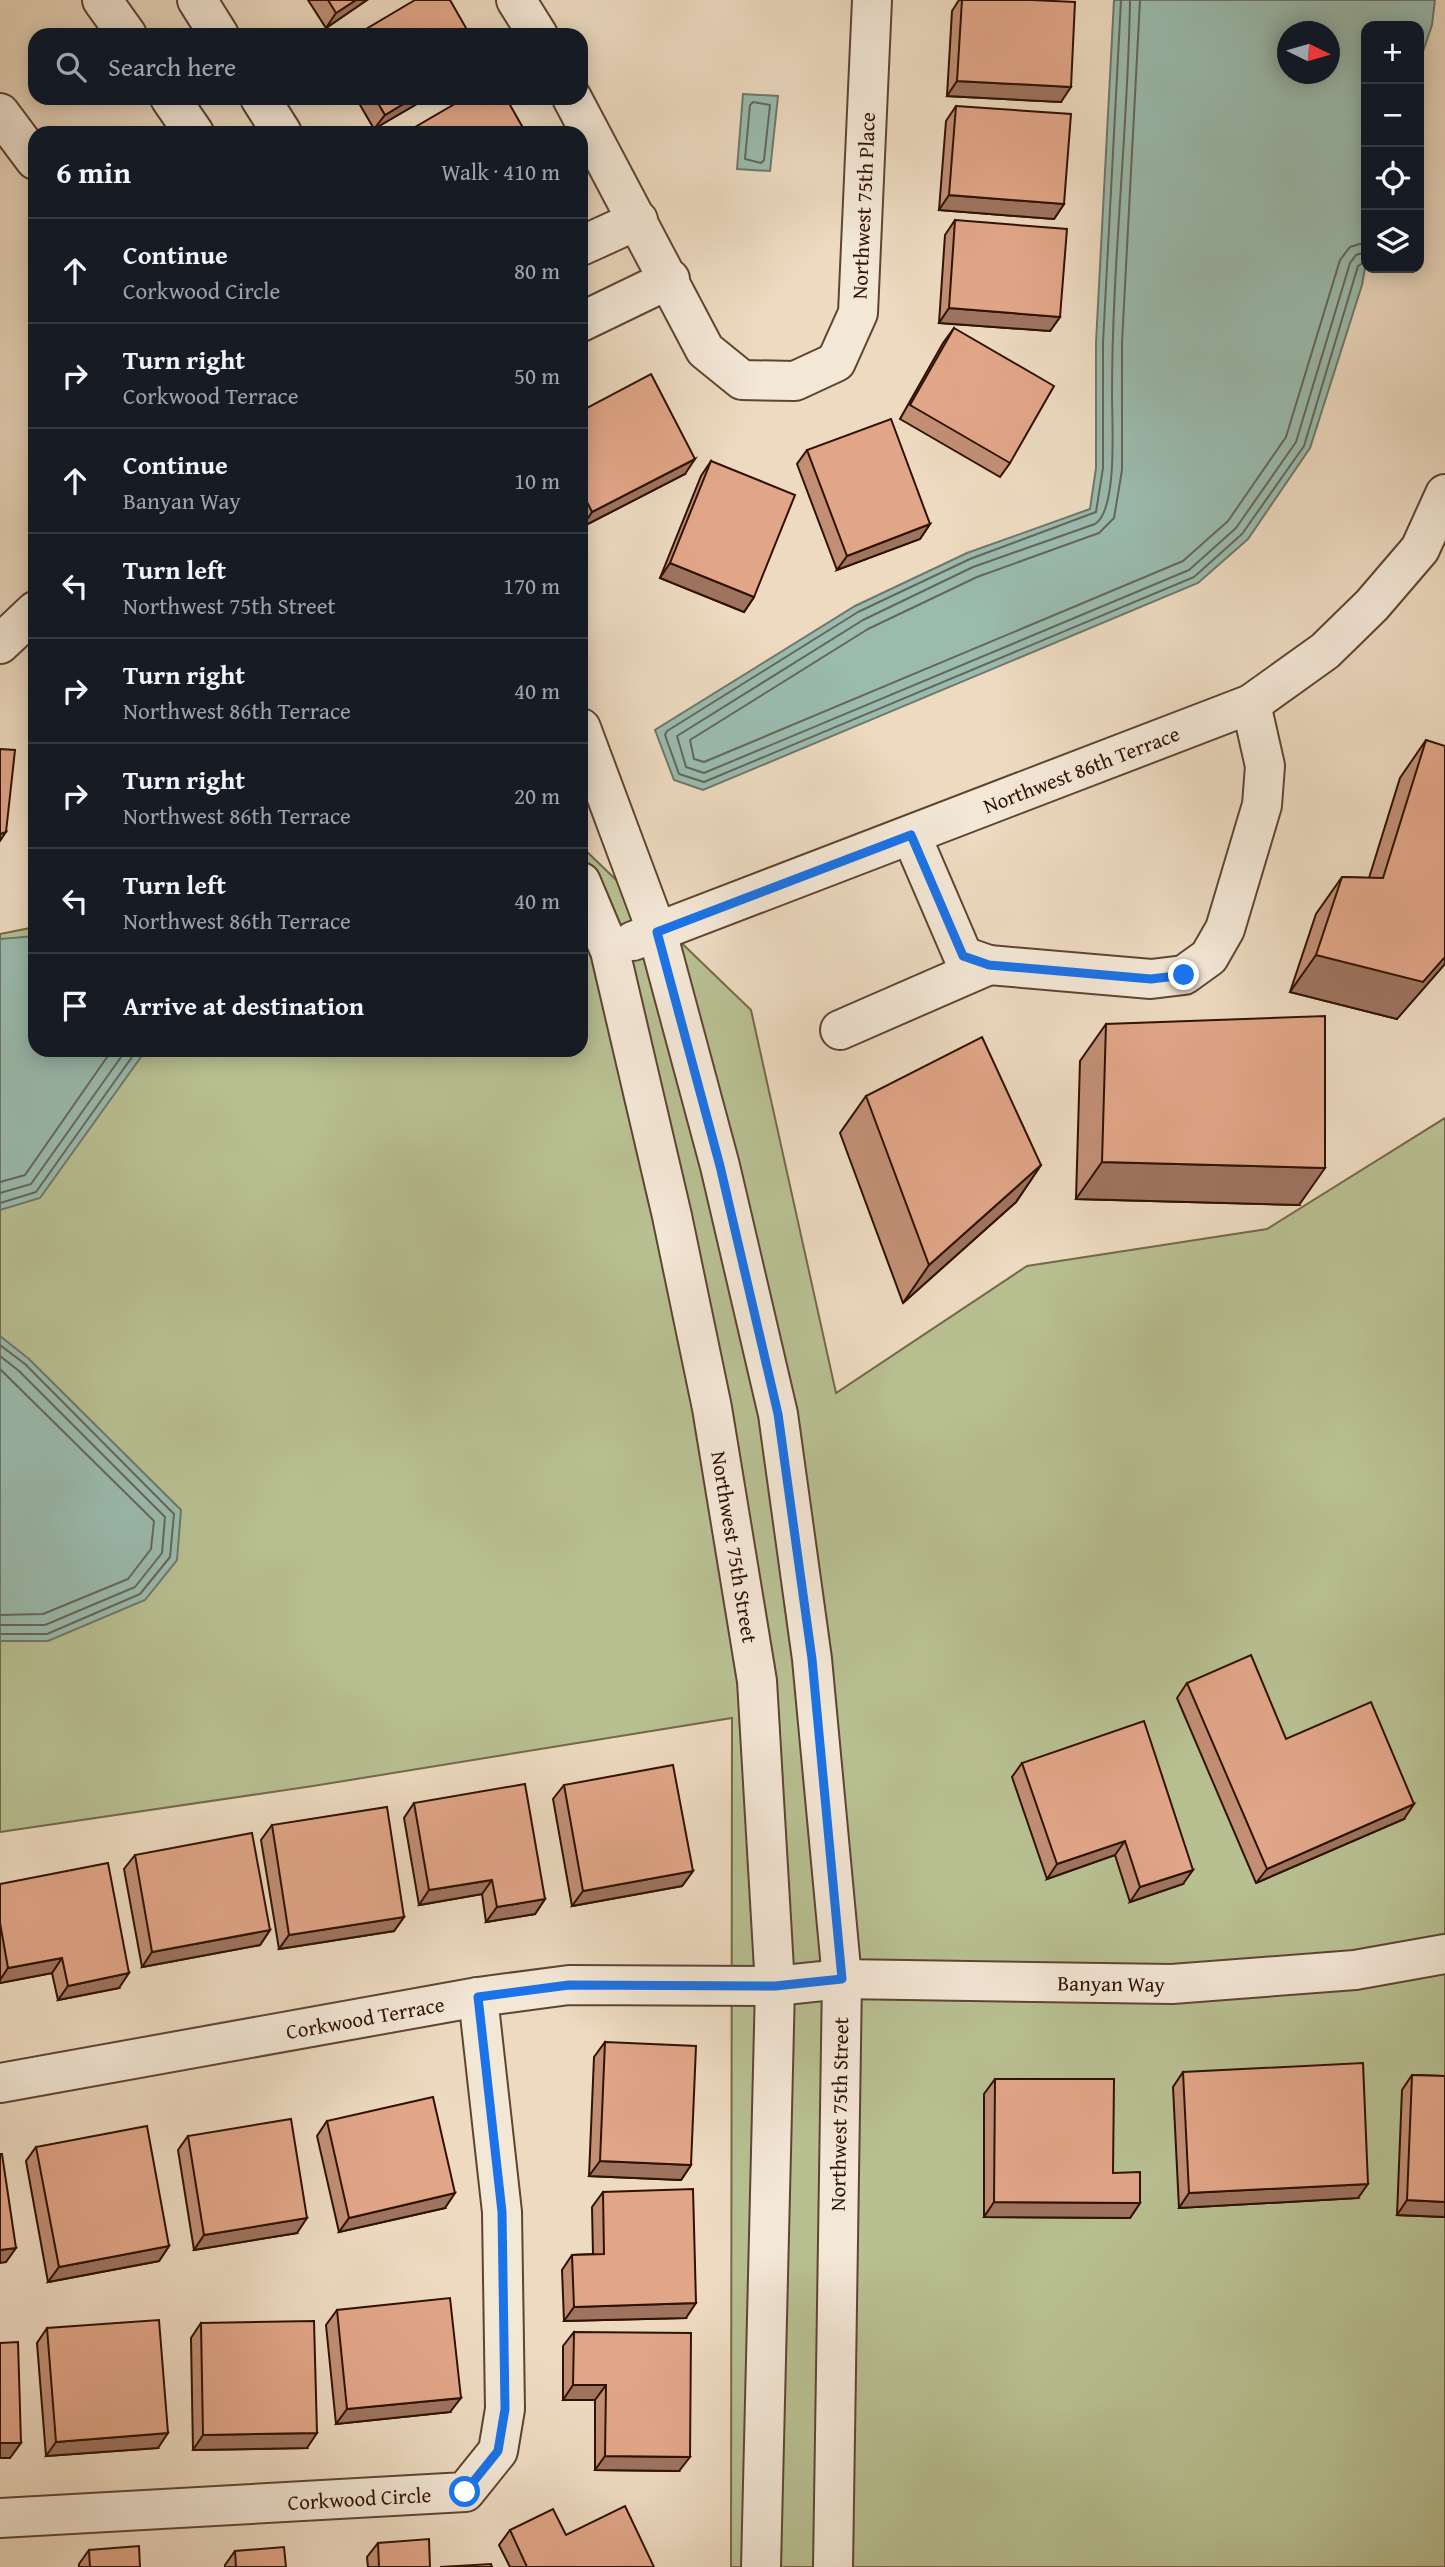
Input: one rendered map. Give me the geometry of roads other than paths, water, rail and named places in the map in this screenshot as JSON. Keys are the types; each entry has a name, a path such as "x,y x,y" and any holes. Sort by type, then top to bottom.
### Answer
{"street":[{"path":"102,0 122,28"},
{"path":"197,0 215,28"},
{"path":"516,0 534,28"},
{"name":"Northwest 75th Place","path":"670,279 705,350 742,380 795,381 836,362 858,313 872,0"},
{"path":"175,105 189,126"},
{"path":"264,105 278,126"},
{"path":"576,105 587,126"},
{"path":"0,113 28,151"},
{"path":"588,128 670,279 588,319"},
{"path":"588,243 638,220"},
{"name":"Northwest 86th Terrace","path":"610,951 1251,704 1325,651 1372,605 1433,552 1445,494"},
{"path":"14,641 28,621"},
{"path":"911,835 963,956 989,965 1151,979 1184,975 1209,957 1225,929 1262,805 1265,766 1251,704"},
{"name":"Northwest 75th Street","path":"588,747 657,932 720,1166 778,1414 812,1659 842,1979 833,2567"},
{"name":"Northwest 75th Street","path":"588,899 610,951 672,1216 712,1408 757,1681 775,1986 761,2567"},
{"path":"840,1030 989,965"},
{"name":"Banyan Way","path":"775,1986 842,1979 1172,1984 1355,1970 1445,1954"},
{"name":"Corkwood Terrace","path":"0,2083 478,1997 569,1985 775,1986"},
{"name":"Corkwood Circle","path":"0,2518 465,2492 498,2451 505,2409 502,2212 478,1997"}],"water":[{"path":"1114,0 1435,0 1432,25 1424,48 1424,21 1361,21 1361,273 1364,273 1362,285 1310,448 1248,539 1198,583 703,790 674,780 655,730 855,606 967,553 1090,509 1096,468 1096,343"},
{"path":"743,94 778,96 770,171 737,169"},
{"path":"28,937 28,1057 141,1057 40,1198 0,1210 0,939"},
{"path":"0,1336 29,1359 181,1510 177,1560 145,1600 48,1641 0,1641"}]}
